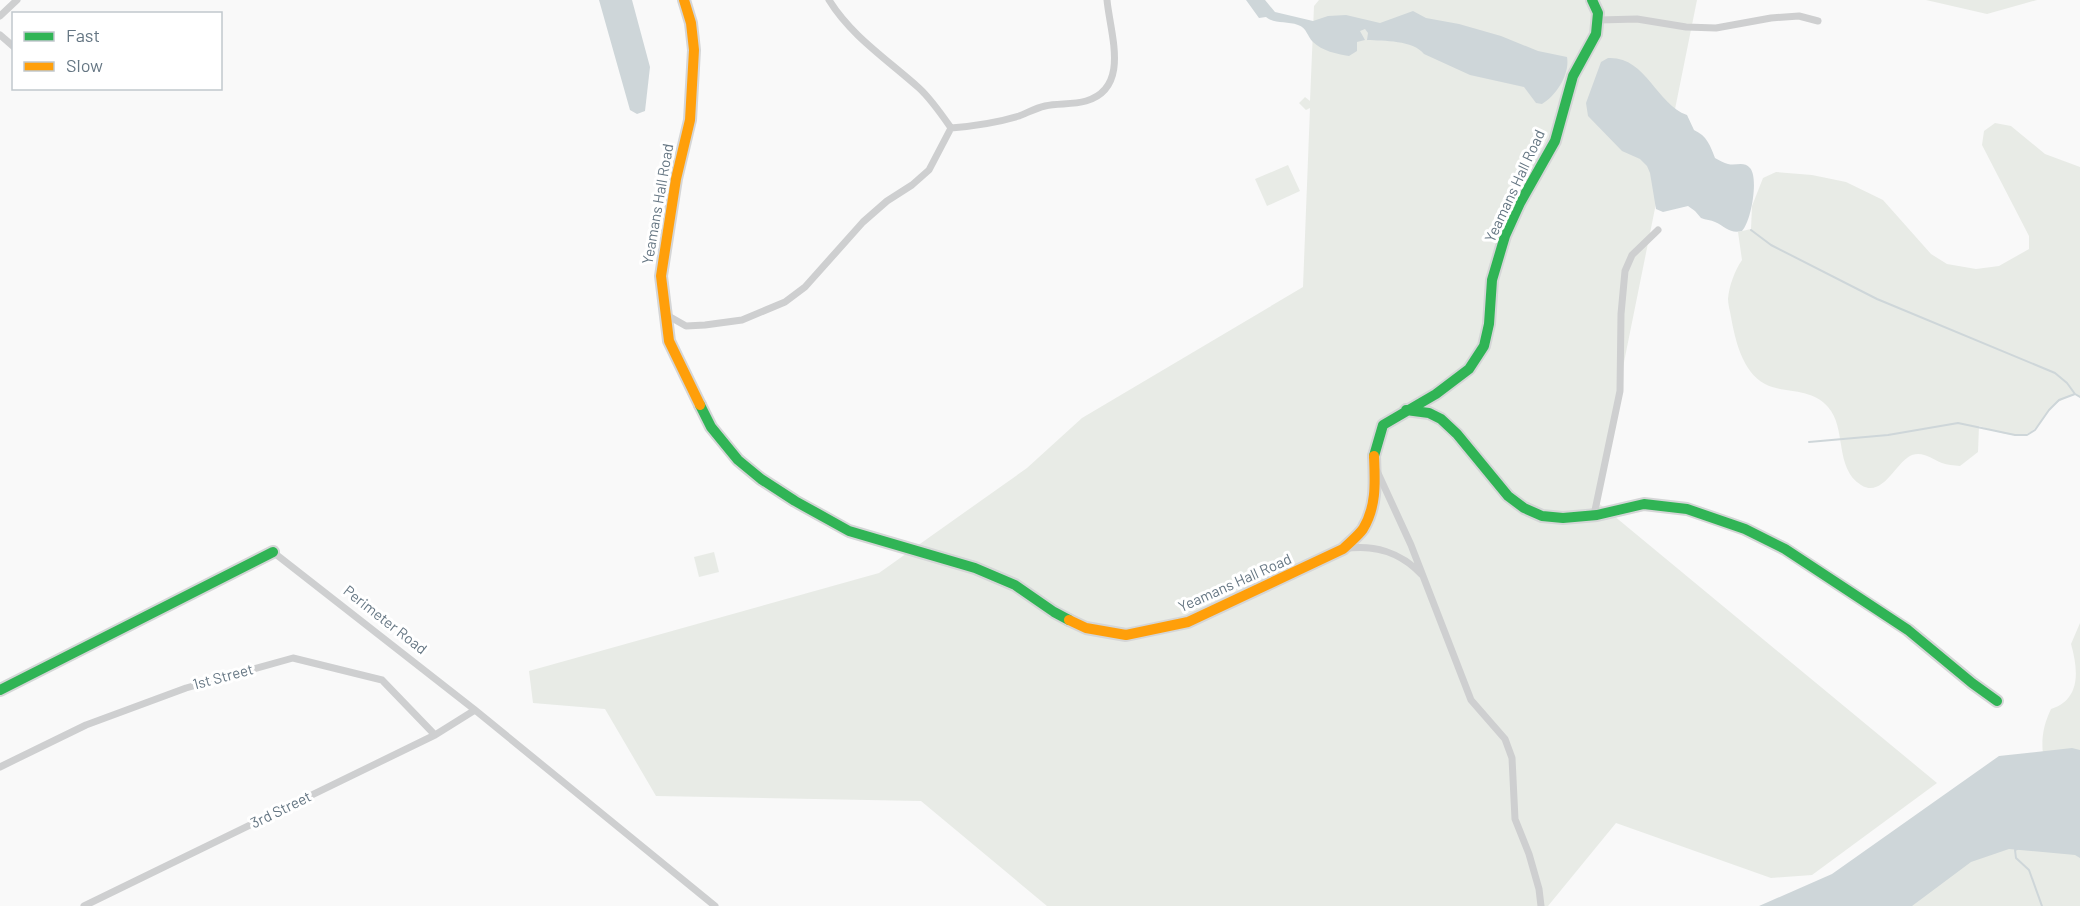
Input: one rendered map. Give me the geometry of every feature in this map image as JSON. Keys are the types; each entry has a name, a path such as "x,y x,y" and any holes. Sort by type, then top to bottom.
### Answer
{"street":[{"path":"0,16 17,0"},
{"name":"Yeamans Hall Road","path":"684,0 694,50 690,120 676,179 661,276 669,341 711,427 738,460 761,479 849,531 975,568 1015,585 1054,612 1086,628 1126,635 1188,622 1343,549 1362,530 1371,511 1375,489 1374,451 1383,425 1436,394 1469,369 1484,346 1489,324 1492,280 1505,236 1520,203 1555,141 1573,76 1596,34 1599,20"},
{"path":"829,0 842,18 866,43 921,90 951,128"},
{"path":"951,128 984,126 1044,106 1088,101 1107,88 1116,61 1107,0"},
{"path":"1592,0 1599,13 1599,20 1637,19 1686,27 1716,28 1771,18 1799,16 1818,21"},
{"path":"0,35 12,45"},
{"path":"665,314 686,326 705,325 742,320 785,302 805,287 863,222 929,170 951,128"},
{"path":"1594,515 1620,391 1625,271 1632,255 1658,230"},
{"path":"1406,410 1429,413 1441,419 1457,434 1508,496 1524,508 1542,516 1563,518 1594,515 1644,504 1687,509 1745,529 1785,549 1908,630 1997,701"},
{"path":"1374,466 1424,577 1471,700 1505,739 1512,758 1515,819 1529,854 1539,889 1541,906"},
{"path":"1343,549 1359,546 1392,553 1418,570 1424,577"},
{"name":"Perimeter Road","path":"0,690 273,552 475,710 714,906"},
{"name":"1st Street","path":"0,767 86,725 186,688 293,658 382,680 435,735"},
{"name":"3rd Street","path":"84,906 435,735 475,710"}],"shaded area":[{"path":"599,0 632,0 650,67 645,111 637,114 630,110"},
{"path":"1246,0 1265,0 1275,12 1313,21 1328,16 1346,15 1380,23 1413,11 1426,18 1459,24 1501,36 1538,51 1567,57 1566,70 1561,84 1553,95 1542,104 1536,103 1524,87 1470,75 1424,54 1413,46 1390,41 1367,40 1368,33 1365,29 1360,31 1365,40 1357,42 1357,51 1349,56 1330,52 1313,42 1301,26 1273,21 1266,17 1259,18"},
{"path":"1319,0 1697,0 1596,501 1937,783 1812,875 1771,878 1616,823 1548,906 1047,906 921,801 656,796 605,709 533,703 529,671 879,573 1027,468 1082,418 1303,287 1310,108 1306,110 1299,103 1305,97 1310,101 1314,6"},
{"path":"1926,0 2037,0 1987,14"},
{"path":"1608,58 1621,59 1642,72 1667,101 1687,115 1694,130 1708,141 1715,158 1728,164 1743,164 1750,168 1754,181 1753,200 1742,231 1731,231 1713,221 1701,218 1688,206 1663,212 1656,209 1647,166 1640,159 1622,151 1588,116 1586,103 1601,62"},
{"path":"1995,123 2011,126 2045,154 2080,167 2080,397 2075,394 2059,402 2033,430 2023,435 2007,434 1979,426 1978,452 1960,466 1944,464 1916,454 1906,459 1883,483 1869,488 1861,485 1847,469 1834,416 1828,407 1814,396 1765,384 1757,379 1745,363 1735,335 1728,301 1733,278 1742,260 1738,232 1751,229 1752,206 1763,178 1776,172 1812,175 1846,182 1883,200 1931,254 1947,264 1976,269 1999,266 2029,249 2029,236 1982,145 1984,131"},
{"path":"1288,165 1300,191 1267,206 1255,179"},
{"path":"714,552 719,572 699,577 694,557"},
{"path":"2080,623 2080,763 2043,754 2042,742 2051,709 2061,705 2067,699 2075,684 2076,674 2071,644"},
{"path":"2072,748 2080,750 2080,858 2075,855 2009,849 1971,862 1912,906 1759,906 1832,874 1999,756"},
{"path":"1973,840 2080,844 2080,906 1878,906"}],"waterway":[{"path":"1751,230 1771,245 1877,299 2055,373 2080,397"},
{"path":"1809,442 1888,435 1958,423 2015,435 2027,435 2035,430 2059,400 2075,394"},
{"path":"2019,848 2015,850 2016,858 2029,870 2042,906"}],"traffic: fast":[{"path":"1374,456 1383,425 1436,394 1469,369 1484,346 1489,324 1492,280 1505,236 1520,203 1555,141 1573,76 1596,34 1598,13 1592,0"},
{"path":"700,405 711,427 738,460 761,479 795,501 849,531 975,568 1015,585 1069,620"},
{"path":"1406,410 1429,413 1441,419 1457,434 1508,496 1524,508 1542,516 1563,518 1597,515 1644,504 1687,509 1745,529 1785,549 1908,630 1997,701"},
{"path":"0,690 273,552"}],"traffic: slow":[{"path":"684,0 691,23 694,50 690,120 676,179 661,276 669,341 700,405"},
{"path":"1069,620 1086,628 1126,635 1188,622 1343,549 1363,529 1368,520 1374,493 1374,456"}]}
